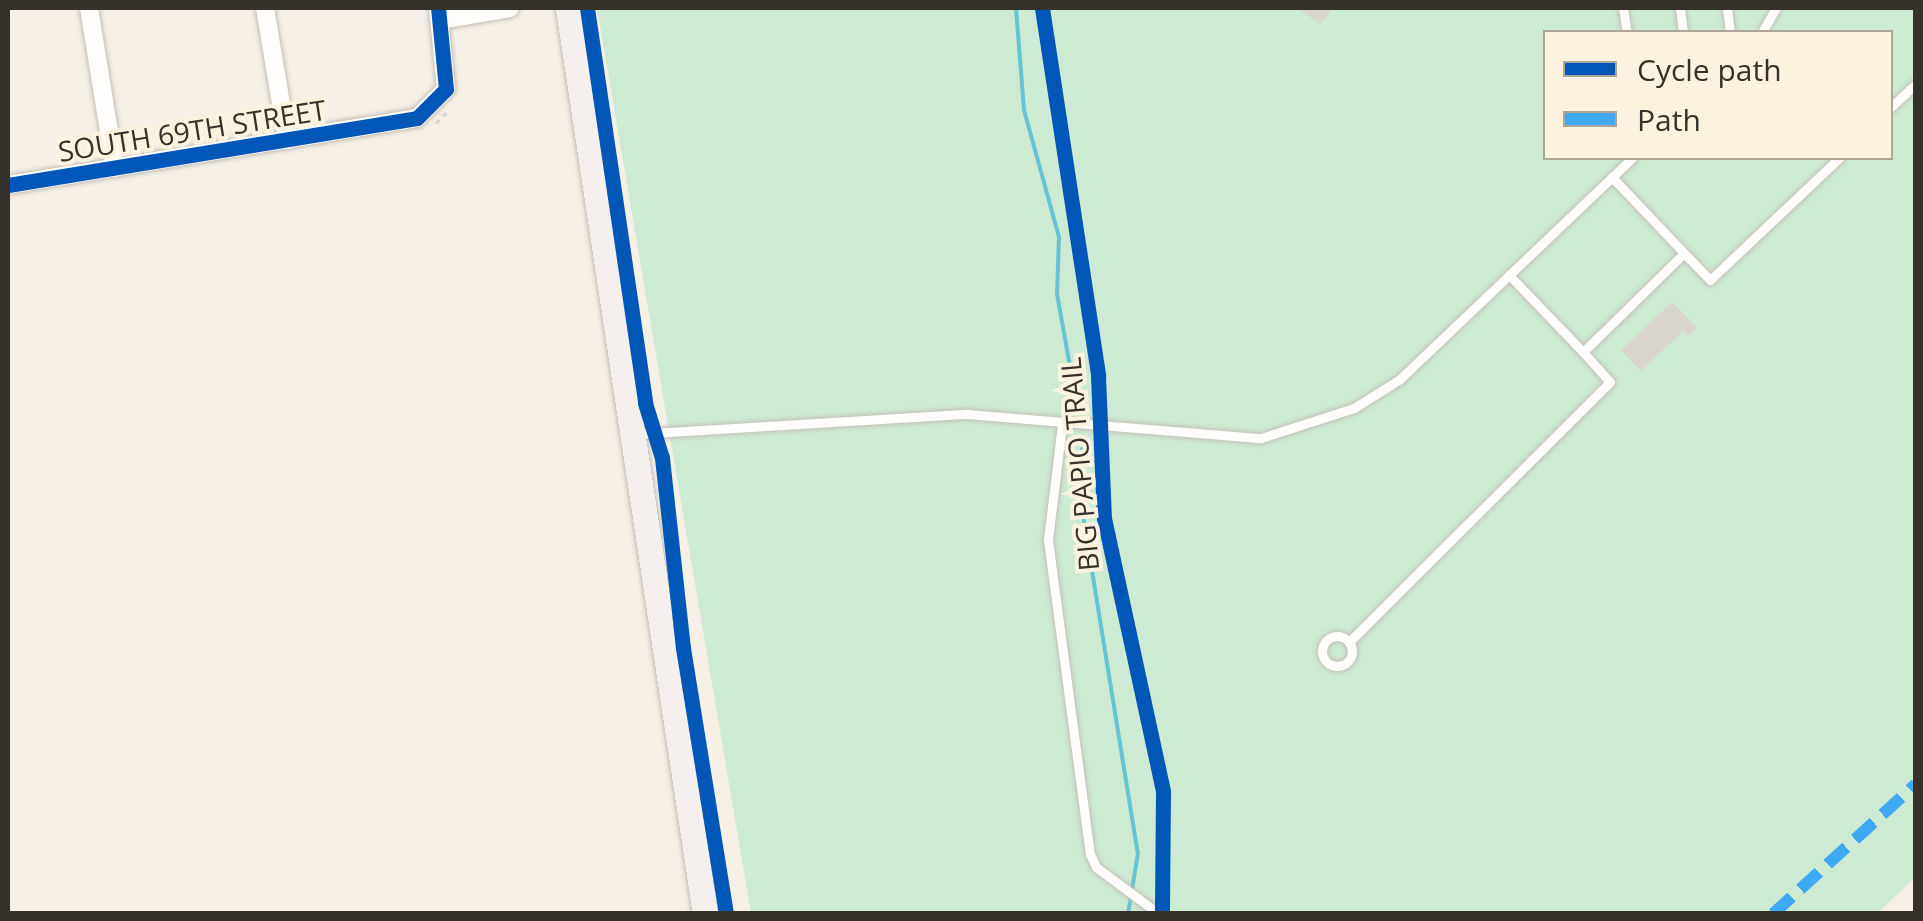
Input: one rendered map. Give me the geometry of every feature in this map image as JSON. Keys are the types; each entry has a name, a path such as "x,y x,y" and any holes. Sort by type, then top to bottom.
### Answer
{"main road":[{"path":"568,8 706,914"}],"street":[{"path":"90,8 115,168"},
{"path":"265,8 287,140"},
{"path":"440,14 510,8"},
{"name":"SOUTH 69TH STREET","path":"8,185 384,126 424,116 441,100 448,68 440,14"}],"lane":[{"path":"1763,30 1776,8"},
{"path":"1893,105 1916,84"},
{"path":"633,434 967,414 1261,438 1354,408 1400,378 1630,160"},
{"path":"1612,177 1710,280 1836,160"},
{"path":"1582,352 1684,253"},
{"path":"1348,642 1610,382 1509,275"},
{"path":"1062,424 1048,540 1090,854 1096,867 1159,914"}],"green space":[{"path":"597,8 1915,8 1915,877 1877,914 751,913"}],"building":[{"path":"1297,8 1333,8 1320,24"},
{"path":"1672,302 1697,328 1688,336 1683,331 1641,371 1621,350"}],"waterway":[{"path":"1016,8 1024,110 1059,237 1057,294 1077,405"},
{"path":"1082,449 1083,515 1138,853 1128,914"}],"marked path":[{"path":"1773,914 1916,784"}],"cycle path":[{"path":"8,185 417,118 446,89 438,8"},
{"path":"587,8 645,403 662,458 683,648 726,914"},
{"name":"BIG PAPIO TRAIL","path":"1042,8 1098,376 1104,518 1163,792 1162,914"}]}
